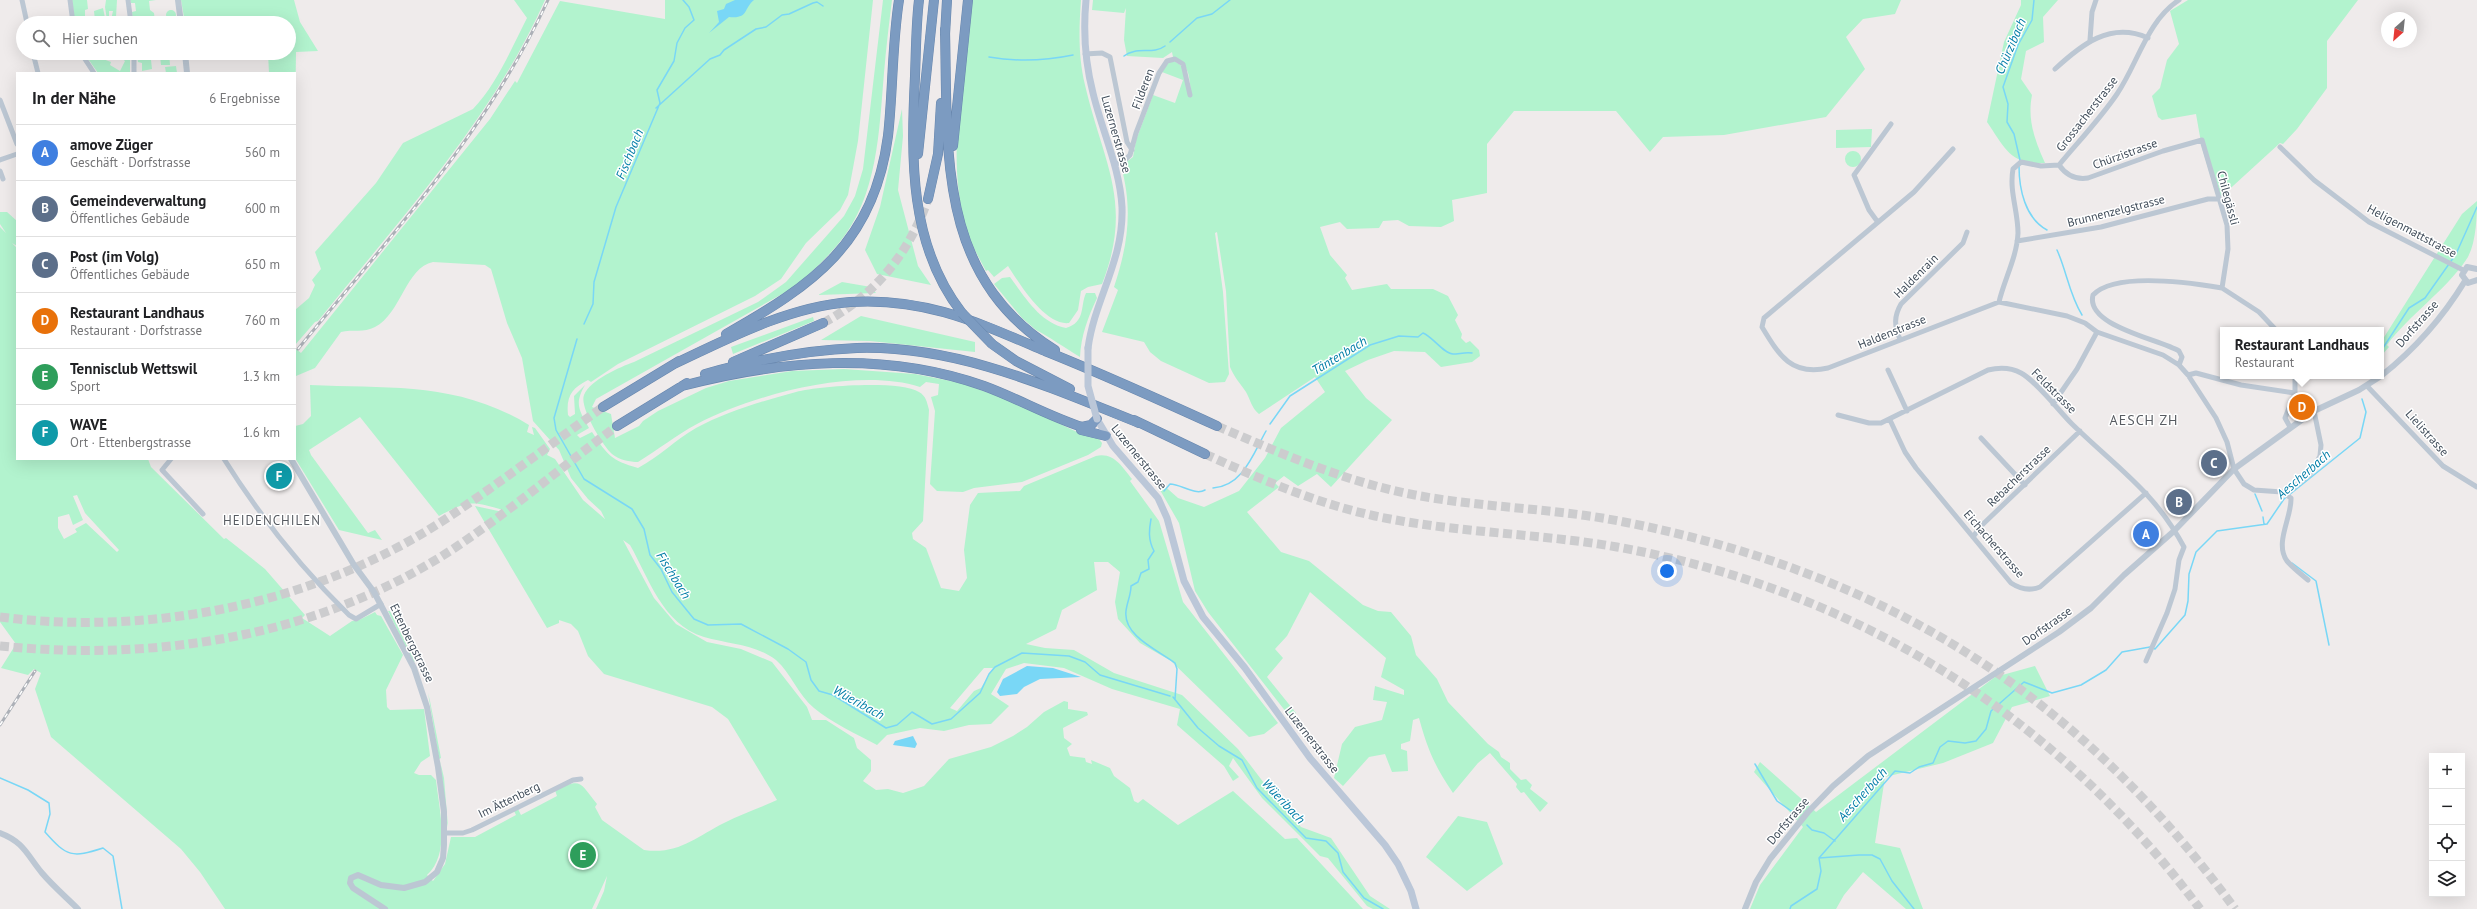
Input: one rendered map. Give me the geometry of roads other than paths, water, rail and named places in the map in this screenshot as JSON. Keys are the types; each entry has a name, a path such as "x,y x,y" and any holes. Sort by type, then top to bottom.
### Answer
{"highway":[{"path":"603,407 799,290 825,267 850,238 870,201 882,165 888,136 899,0"},
{"path":"917,202 919,140 934,0"},
{"path":"928,199 938,154 947,0"},
{"path":"954,203 955,114 968,0"},
{"path":"919,2 913,133 917,202 926,244 943,286 962,313 992,344 1035,372 1205,454"},
{"path":"945,29 947,146 954,203 968,251 978,271 998,300 1030,333 1080,365"},
{"path":"674,364 750,329 800,312 850,302 881,301 909,304 957,314 1080,365 1217,426"},
{"path":"617,426 682,386 705,374 823,324"},
{"path":"705,374 766,359 819,351 858,348 912,352 951,358 1010,373 1139,422"},
{"path":"682,386 747,370 829,362 903,366 952,377 983,386 1068,422 1087,427 1097,419"},
{"path":"1068,422 1079,429 1106,436"}],"main road":[{"name":"Luzernerstrasse","path":"1086,0 1085,54 1093,94 1120,189 1122,231 1114,266 1094,319 1088,348 1088,386 1097,419 1106,436 1158,498 1168,518 1184,581 1203,617 1245,668 1310,758 1385,844 1398,864 1411,891 1416,909"}],"street":[{"path":"22,0 25,16"},
{"path":"70,0 72,16"},
{"path":"128,0 130,16"},
{"path":"178,0 180,16"},
{"path":"2090,40 2092,12 2096,0"},
{"name":"Grossacherstrasse","path":"1999,302 2017,241 2017,219 2011,187 2012,169 2019,163 2041,166 2059,165 2117,94 2132,70 2160,16 2178,0"},
{"path":"2055,69 2076,49 2090,40 2103,35 2124,32 2148,38"},
{"name":"Filderen","path":"1085,54 1102,53 1110,57 1127,142 1132,150"},
{"name":"Filderen","path":"1132,150 1136,133 1159,73 1167,61 1175,59 1183,64 1190,95"},
{"path":"35,60 38,72"},
{"path":"86,60 93,72"},
{"path":"134,60 134,72"},
{"path":"186,60 187,72"},
{"path":"0,100 16,141"},
{"path":"1877,221 1869,210 1854,175 1891,124"},
{"name":"Chürzistrasse","path":"2059,165 2065,173 2080,179 2163,151 2202,140"},
{"name":"Chilegässli","path":"2202,140 2227,225 2228,249 2222,288"},
{"name":"Heligenmattstrasse","path":"2280,147 2314,180 2369,222 2463,270"},
{"name":"Haldenstrasse","path":"1953,149 1914,192 1877,221 1768,315 1762,327 1782,357 1791,365 1808,370 1828,368 1999,302"},
{"path":"1114,164 1128,159 1132,150"},
{"path":"0,160 16,154"},
{"path":"0,171 3,179"},
{"name":"Brunnenzelgstrasse","path":"2017,241 2101,227 2208,199 2219,199"},
{"name":"Haldenrain","path":"1900,339 1895,324 1896,313 1901,304 1963,243 1967,232"},
{"path":"2477,269 2470,266 2463,270 2462,275 2465,281 2470,283 2477,280"},
{"path":"2178,365 2182,357 2179,351 2126,330 2100,315 2092,303 2093,295 2107,287 2134,281 2171,280 2222,288 2259,312 2273,327"},
{"name":"Dorfstrasse","path":"2384,374 2397,363 2431,328 2465,281"},
{"path":"1999,302 2018,307 2055,312 2085,323 2097,332 2163,355 2178,365 2188,375 2216,418 2227,442 2234,469 2249,488 2289,495"},
{"path":"2053,404 2077,369 2097,332"},
{"name":"Feldstrasse","path":"1838,415 1869,423 1890,420 1966,380 1999,367 2024,374 2080,431 2120,466 2146,493 2163,513 2184,547 2184,551 2179,560 2172,598 2146,662"},
{"path":"1888,370 1907,411"},
{"path":"2188,375 2196,373 2241,385 2295,393"},
{"path":"2290,427 2285,418 2295,393 2295,379"},
{"name":"Dorfstrasse","path":"1745,909 1756,882 1770,859 1808,812 1833,786 1868,756 1898,735 2059,632 2091,608 2124,575 2174,531 2234,469 2314,411 2368,386 2377,379"},
{"name":"Lielistrasse","path":"2368,386 2444,466 2477,487"},
{"path":"2289,495 2310,474 2320,456 2314,411"},
{"name":"Eichacherstrasse","path":"1890,420 1905,452 1916,468 2011,583 2021,588 2036,588 2046,583 2146,493"},
{"name":"Rebacherstrasse","path":"1973,537 1980,527 2080,431"},
{"path":"1981,438 2025,485"},
{"path":"171,460 162,470 202,514"},
{"path":"225,460 265,522 313,578 349,615 356,619 381,604"},
{"name":"Ettenbergstrasse","path":"292,460 381,604 414,668 423,691 438,767 444,833 442,863 429,880 416,886 401,888 381,885 358,875 351,878 350,883 353,888 385,909"},
{"path":"2289,495 2291,507 2282,548 2287,560 2308,580"},
{"name":"Im Ättenberg","path":"444,833 463,833 472,830 573,780 581,780"},
{"path":"0,833 24,847 42,874 78,909"}],"water":[{"path":"735,0 754,0 743,15 729,17 709,33 719,22 717,11 724,9 726,4"},
{"path":"1027,666 1053,668 1081,677 1040,679 1024,687 1017,694 1000,696 997,692 1003,679"},
{"path":"913,736 917,744 915,748 893,745 895,741"}],"waterway":[{"name":"Fischbach","path":"584,324 593,304 594,282 616,207 660,103 657,90 674,61 677,43 685,28 694,20 689,7 683,0"},
{"path":"1170,42 1197,18 1212,14 1230,0"},
{"name":"Chürzibach","path":"2020,160 2014,134 2007,122 2008,104 2003,87 2018,45 2032,20 2034,0"},
{"path":"656,108 710,59 720,55 724,50 756,29 766,27 782,15 789,14 813,3 817,2 823,6"},
{"path":"1124,56 1134,51 1155,50 1165,46"},
{"path":"989,57 1010,60 1031,60 1052,59 1073,55"},
{"name":"Chürzibach","path":"2019,166 2020,184 2028,211 2039,225 2047,230"},
{"name":"Aescherbach","path":"2384,346 2409,308 2425,298 2456,254 2477,207"},
{"name":"Chürzibach","path":"2057,250 2074,299 2082,315"},
{"name":"Täntenbach","path":"1270,424 1290,396 1370,345 1399,336 1418,337 1423,333 1450,353 1472,353"},
{"name":"Fischbach","path":"577,339 554,418 556,430 584,479 632,509 644,529 650,555 661,569 672,592 694,619 708,625 741,624 788,649 806,662 811,680 819,691 833,695 886,728 897,725 912,712 932,724 951,719 980,693 989,674 995,667 1022,653 1069,656 1085,662 1100,675 1170,696"},
{"name":"Aescherbach","path":"2153,648 2155,649 2185,615 2188,601 2189,574 2196,552 2217,531 2267,524 2284,499 2360,438 2366,412 2362,399"},
{"name":"Täntenbach","path":"1213,488 1223,486 1240,475 1251,459 1266,431"},
{"name":"Täntenbach","path":"1164,491 1170,484 1197,492 1205,490"},
{"name":"Chürzibach","path":"2255,494 2262,511"},
{"name":"Aescherbach","path":"2263,517 2264,524"},
{"name":"Täntenbach","path":"1151,519 1150,535 1154,551 1148,560 1149,569 1141,573 1138,582 1131,586 1126,611 1127,620 1130,628 1143,642 1175,663 1177,669 1175,699"},
{"path":"2292,563 2316,581 2329,645"},
{"name":"Aescherbach","path":"1790,909 1791,906 1817,889 1821,871 1819,858 1895,771 1910,773 1919,767 1933,763 1940,747 1948,741 1965,743 1976,741 1986,729 1991,711 2024,682 2052,693 2081,685 2106,670 2122,652 2150,647"},
{"name":"Wüeribach","path":"1173,697 1198,728 1219,746 1242,760 1257,788 1306,838 1326,841 1338,853 1343,872 1364,898 1383,909"},
{"path":"1755,764 1777,801 1797,815"},
{"path":"0,778 28,790 49,803 50,814 45,832 65,851 77,854 103,848 113,856 122,909"},
{"path":"1807,825 1812,830 1824,833 1835,841"},
{"path":"1819,858 1872,855 1880,859 1892,881 1914,909"}],"tunnel":[{"path":"823,323 858,300 888,272 911,238 928,199"},
{"path":"0,617 57,622 114,622 172,617 229,608 285,594 339,575 391,551 441,522 603,407"},
{"path":"0,646 60,650 120,650 180,645 239,636 297,621 353,601 407,576 459,545 617,426"},
{"path":"1217,426 1314,466 1364,483 1389,489 1415,495 1467,503 1598,517 1719,544 1808,574 1891,610 1968,654 2042,706 2110,765 2174,833 2235,909"},
{"path":"1205,454 1288,490 1353,511 1375,516 1405,522 1466,530 1587,542 1617,547 1704,567 1788,594 1868,629 1944,671 2015,721 2082,777 2144,840 2200,909"}],"railway":[{"path":"298,349 435,182 467,139 524,48 548,0"},
{"path":"0,725 35,671"}],"place":[{"name":"Restaurant Landhaus","path":"2302,407"},
{"name":"Post (im Volg)","path":"2214,463"},
{"name":"WAVE","path":"279,476"},
{"name":"Gemeindeverwaltung","path":"2179,502"},
{"name":"amove Züger","path":"2146,534"},
{"name":"Tennisclub Wettswil","path":"583,855"}],"district":[{"name":"AESCH ZH","path":"2144,420"},
{"name":"HEIDENCHILEN","path":"272,520"}]}
